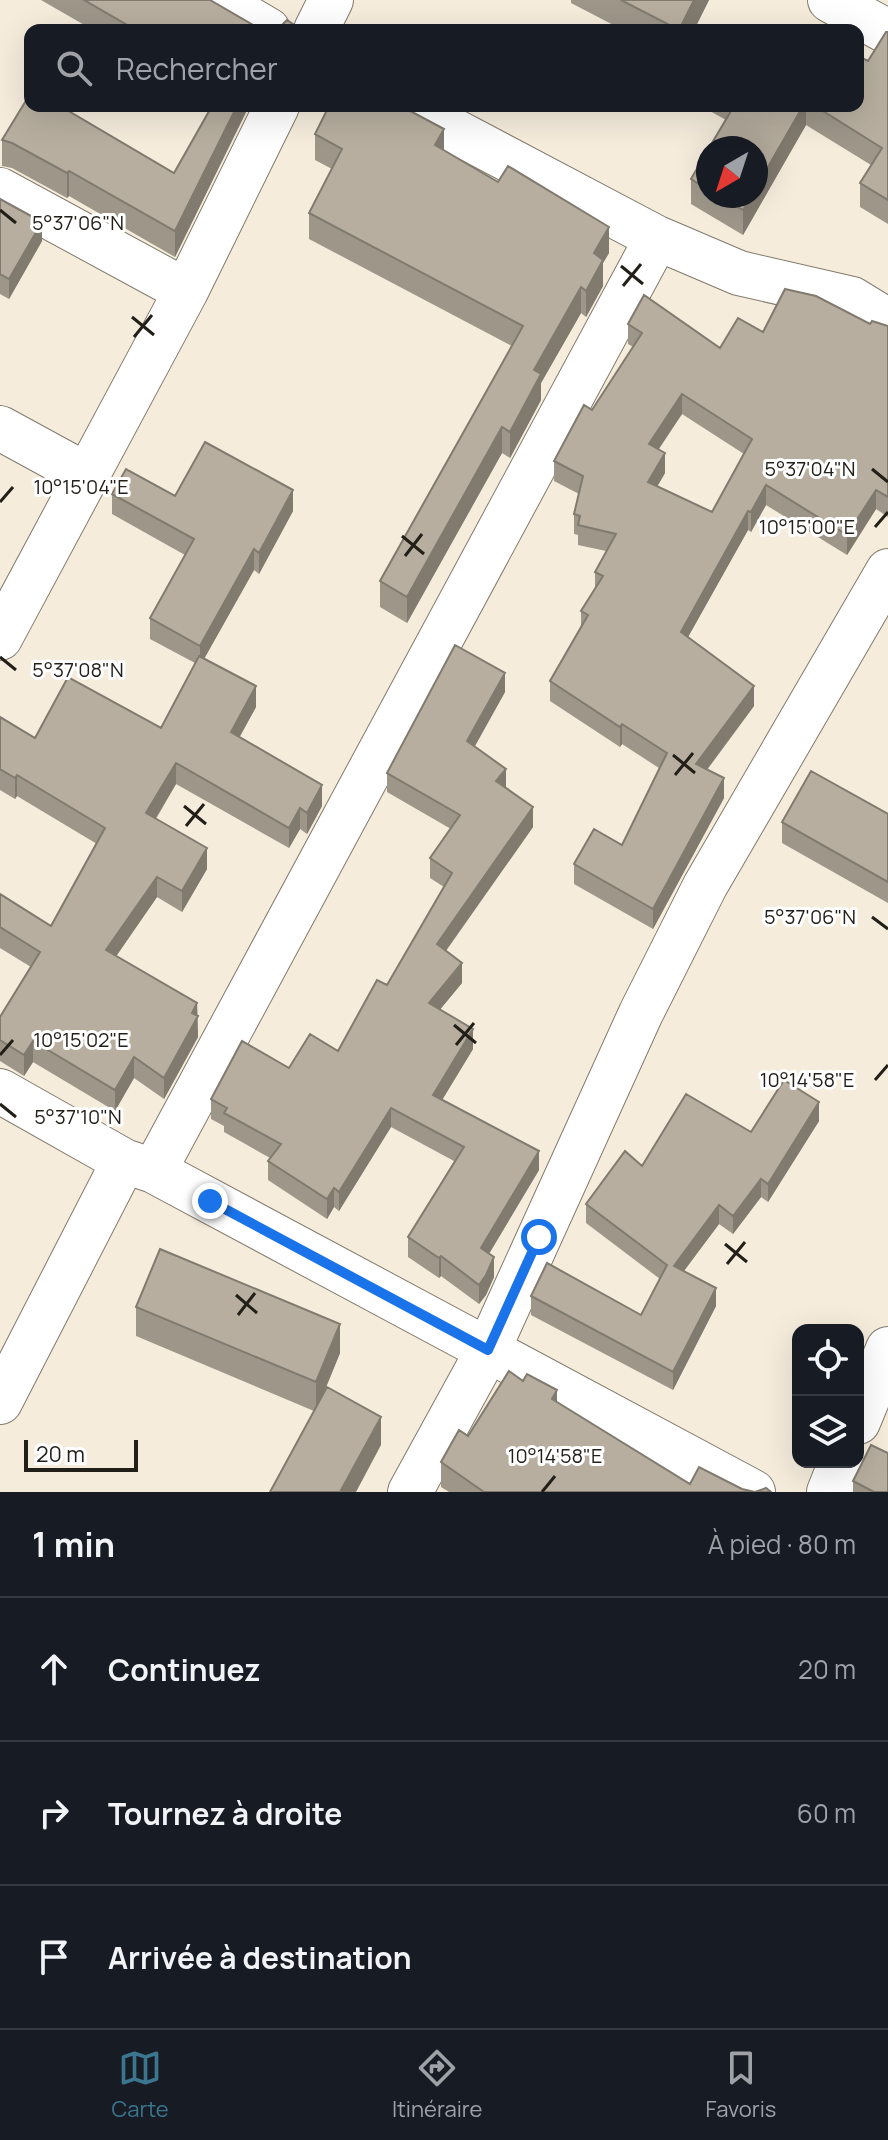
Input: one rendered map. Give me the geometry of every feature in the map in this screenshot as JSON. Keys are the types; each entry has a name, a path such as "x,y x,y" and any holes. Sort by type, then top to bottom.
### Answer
{"street":[{"path":"217,0 258,24"},
{"path":"319,24 331,0"},
{"path":"830,0 888,32"},
{"path":"0,638 186,291 274,112"},
{"path":"418,112 657,238 739,273 852,299 888,321"},
{"path":"0,190 186,291"},
{"path":"0,1402 139,1166 657,238"},
{"path":"0,428 88,476"},
{"path":"410,1492 488,1350 641,1013 705,886 888,571"},
{"path":"0,1091 753,1492"},
{"path":"864,1407 888,1349"},
{"path":"829,1492 839,1468"}],"building":[{"path":"84,0 210,0 252,24 126,24"},
{"path":"621,0 694,0 682,24 667,24"},
{"path":"888,32 888,200 860,183 882,148 825,112 864,112 864,59 868,61"},
{"path":"24,104 24,112 70,112 174,173 209,112 234,112 175,231 69,171 67,173 2,140"},
{"path":"326,112 412,112 444,129 435,145 498,182 508,166 609,227 594,253 603,260 586,291 581,287 534,370 541,374 510,432 502,427 407,597 380,581 523,326 309,213 342,149 315,134"},
{"path":"730,112 800,112 768,167 768,136 716,136"},
{"path":"0,199 42,222 9,279 0,274"},
{"path":"785,289 816,296 870,324 872,321 888,326 888,497 876,490 847,535 766,485 751,512 748,511 681,632 754,686 696,764 724,778 653,909 574,864 594,829 622,845 667,753 622,724 620,727 550,681 588,615 581,611 603,576 595,572 616,534 578,525 580,516 574,514 583,476 554,461 584,405 592,410 642,333 628,324 644,295 720,348 738,318 763,332","holes":["682,394 752,439 712,512 648,482 665,453 649,444"]},
{"path":"205,442 293,490 259,553 254,549 200,646 150,618 194,539 112,494 126,469 175,496"},
{"path":"455,645 505,673 467,741 506,769 496,781 533,807 437,944 462,963 429,1003 473,1029 433,1095 539,1151 481,1248 494,1257 479,1285 441,1256 439,1258 408,1237 464,1147 391,1108 339,1192 334,1188 327,1199 268,1161 281,1144 224,1113 227,1108 211,1099 242,1041 289,1068 310,1034 338,1051 377,980 387,985 452,873 430,858 460,815 387,773"},
{"path":"199,656 256,686 231,732 322,785 307,813 300,808 289,828 176,763 146,813 207,848 182,891 157,877 106,950 197,1003 192,1013 198,1016 164,1078 134,1057 115,1090 33,1041 24,1055 0,1040 0,1017 40,952 0,927 0,894 51,926 105,828 17,775 15,778 0,769 0,717 35,738 68,677 161,728"},
{"path":"811,771 888,814 888,882 782,822"},
{"path":"784,1080 819,1102 768,1184 761,1179 733,1216 719,1205 674,1266 716,1288 673,1372 531,1296 547,1263 641,1315 667,1265 586,1204 625,1151 642,1166 686,1094 751,1132"},
{"path":"160,1249 340,1324 316,1382 136,1307"},
{"path":"509,1371 523,1381 527,1374 557,1390 552,1399 690,1484 699,1467 742,1489 755,1492 484,1492 441,1462 459,1430 468,1436"},
{"path":"327,1387 381,1417 340,1492 270,1492"},
{"path":"871,1445 888,1453 888,1492 874,1492 853,1481 860,1468 864,1468 864,1459"}],"route":[{"path":"210,1201 488,1350 539,1237"}]}
